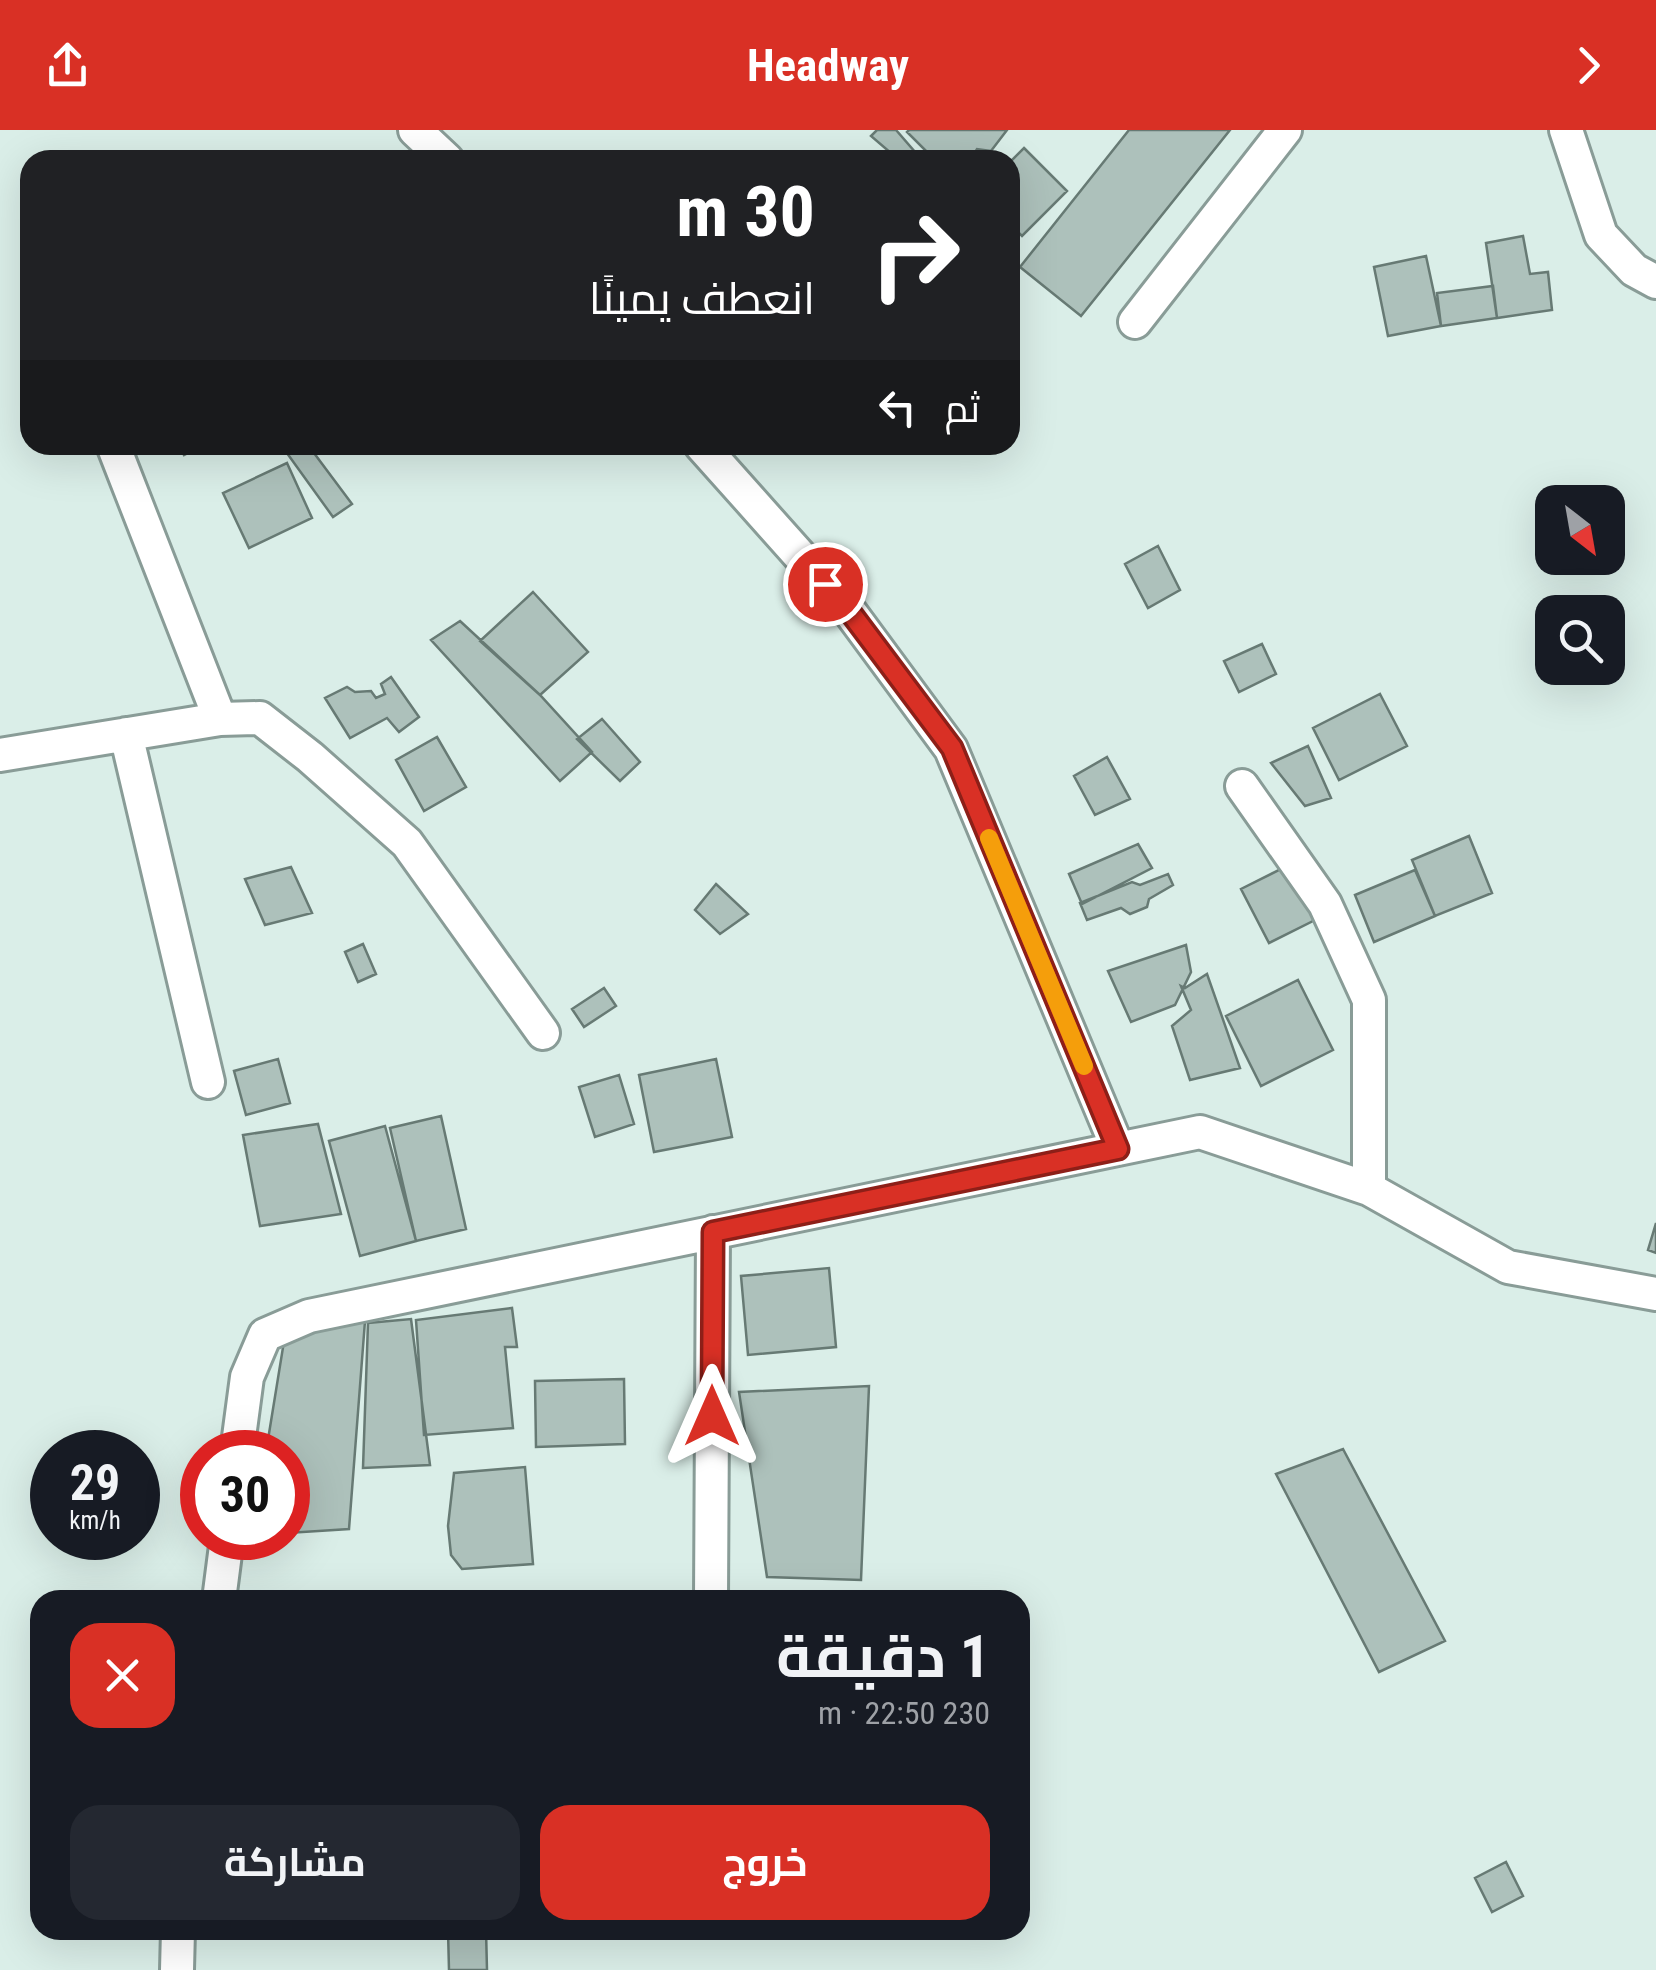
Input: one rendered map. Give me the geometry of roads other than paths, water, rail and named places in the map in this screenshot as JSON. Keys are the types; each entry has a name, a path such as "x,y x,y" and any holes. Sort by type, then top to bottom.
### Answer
{"street":[{"path":"415,130 436,150"},
{"path":"1135,322 1285,130"},
{"path":"1566,130 1600,235 1634,270 1656,282"},
{"path":"117,455 220,718"},
{"path":"710,455 850,612 952,748 1118,1149"},
{"path":"0,756 220,718 260,718 407,843 543,1033"},
{"path":"126,734 208,1082"},
{"path":"1242,786 1325,904 1369,1000 1369,1189"},
{"path":"240,1430 246,1377 265,1336 310,1316 1200,1132 1369,1189 1508,1267 1656,1294"},
{"path":"711,1590 713,1232"},
{"path":"220,1590 224,1560"},
{"path":"177,1970 178,1940"}]}
